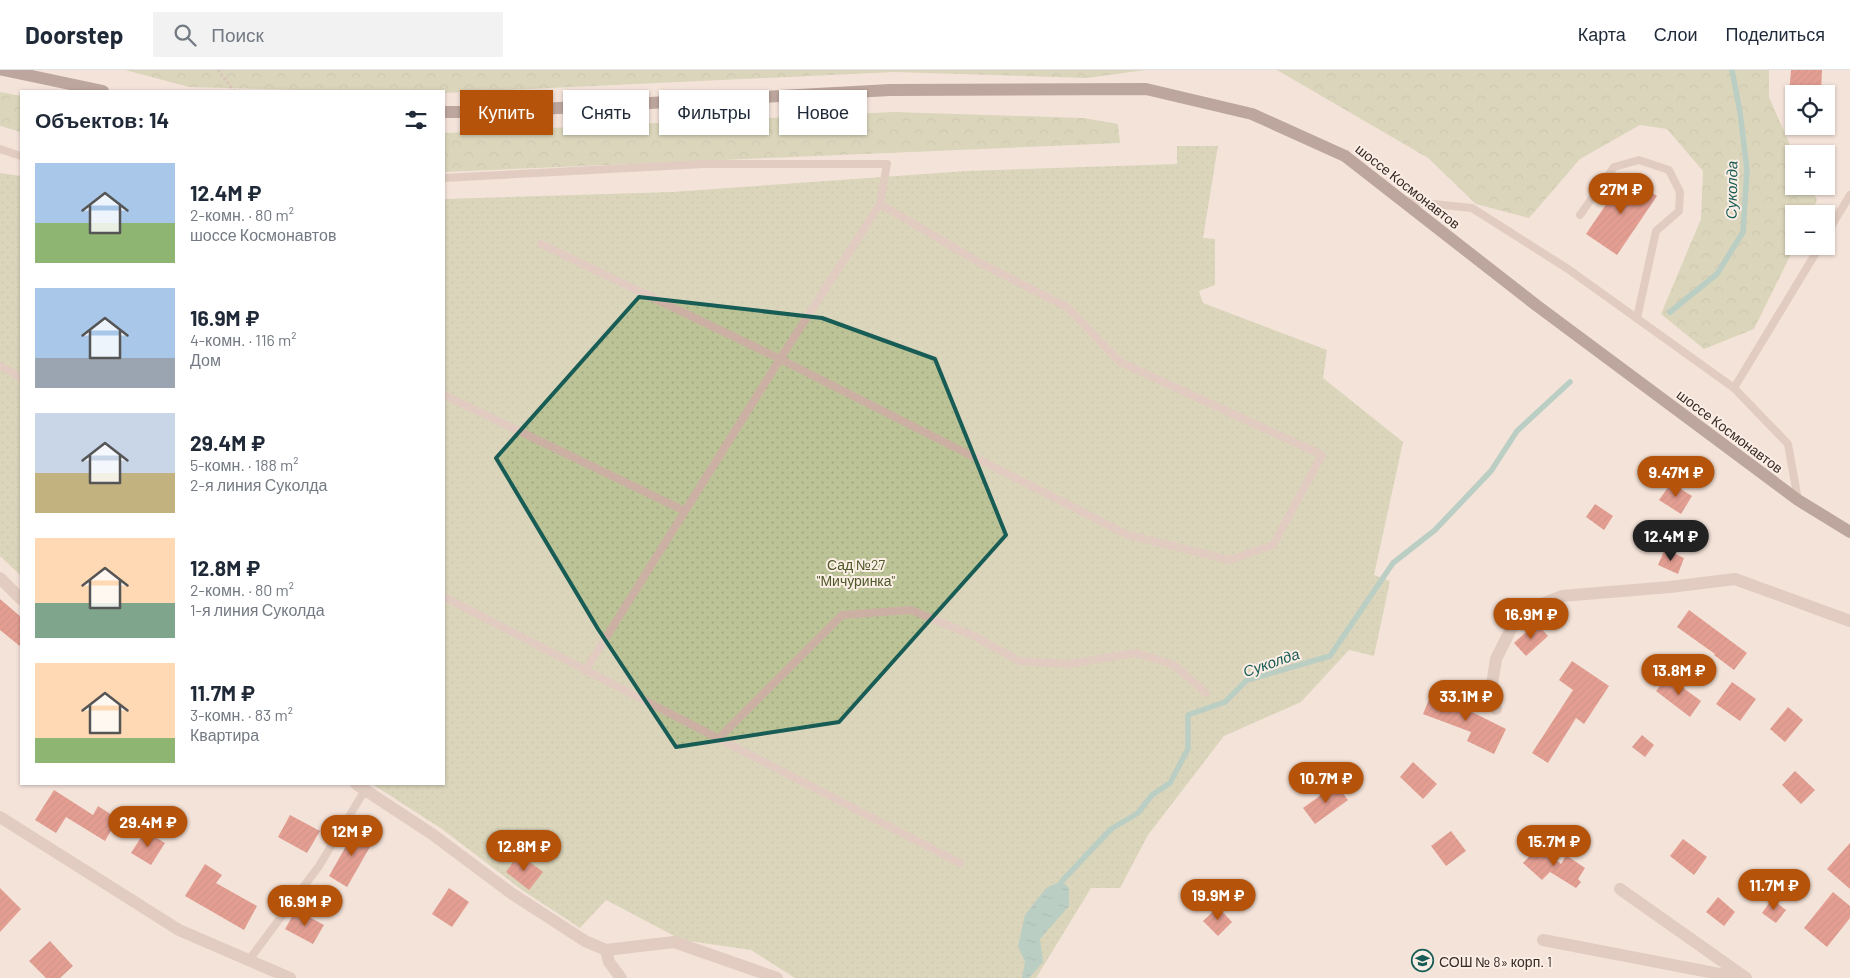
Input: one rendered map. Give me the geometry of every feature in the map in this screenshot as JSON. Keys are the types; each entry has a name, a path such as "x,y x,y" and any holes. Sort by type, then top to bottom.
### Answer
{"main road":[{"path":"3,70 98,90"},
{"name":"шоссе Космонавтов","path":"445,112 484,112 890,90 1146,89 1252,114 1345,156 1536,305 1798,500 1848,526"}],"street":[{"path":"0,578 20,598"},
{"path":"1496,709 1490,697 1496,659 1519,613 1562,596 1670,587 1735,579 1850,621"},
{"path":"361,787 432,834 511,893 585,941 606,950 674,942 777,978"},
{"path":"0,817 180,930 290,978"},
{"path":"1620,889 1746,978"},
{"path":"1543,940 1740,978"},
{"path":"606,950 609,962 621,978"}],"lane":[{"path":"0,149 20,156"},
{"path":"1580,215 1614,168 1639,160 1668,170 1680,192 1679,211 1656,231 1637,318"},
{"path":"445,178 704,164 887,164 880,204 780,359 585,671"},
{"path":"1835,220 1850,196"},
{"path":"1402,200 1472,208 1568,269 1734,388 1788,444 1798,500"},
{"path":"541,244 780,359 1128,535 1230,560 1272,545 1322,455 1120,362 1067,307 980,263 880,204"},
{"path":"1734,388 1815,255"},
{"path":"0,366 20,376"},
{"path":"445,395 685,511"},
{"path":"445,598 960,863"},
{"path":"718,739 842,615 910,610 974,636 1020,661 1070,664 1136,653 1174,666 1206,693"},
{"path":"249,960 319,866 361,787"}],"path":[{"path":"218,70 233,90"}],"highlighted area":[{"path":"639,297 822,318 935,359 1006,535 839,722 676,747 598,629 496,458"}],"green space":[{"path":"125,70 1145,70 1087,78 894,72 508,90 460,90 460,92 445,93 445,90 298,90 189,87"},
{"path":"1277,70 1769,70 1769,97 1790,145 1785,145 1785,195 1814,195 1817,200 1815,205 1785,205 1785,255 1791,255 1754,329 1704,349 1661,314 1701,219 1703,171 1667,129 1640,125 1580,159 1529,218 1476,204 1428,158"},
{"path":"0,92 20,96 20,132 0,126"},
{"path":"894,112 1084,118 1118,124 1120,143 445,172 445,133 460,132 460,135 553,135 553,128 563,127 563,135 649,135 649,123 659,123 659,135 769,135 769,118 779,117 779,135 867,135 867,113"},
{"name":"Сад №27 \"Мичуринка\"","path":"1177,146 1218,146 1203,238 1215,239 1215,285 1199,291 1203,303 1327,350 1323,378 1403,442 1374,575 1390,581 1374,656 1349,650 1301,702 1224,736 1148,835 1120,888 1091,888 1036,978 795,978 751,950 682,940 606,900 580,928 522,890 442,829 374,785 445,785 445,199 672,192 967,171 1177,164"},
{"path":"0,173 20,176 20,575 0,556"}],"water":[{"path":"1062,881 1069,888 1069,906 1040,939 1043,962 1029,978 1022,978 1025,962 1018,946 1025,915 1046,888"}],"building":[{"path":"1791,70 1822,70 1821,85 1790,85"},
{"path":"1626,175 1657,196 1617,255 1586,234"},
{"path":"1671,483 1692,496 1681,514 1659,500"},
{"path":"1595,504 1613,516 1604,530 1586,517"},
{"path":"1665,549 1684,558 1678,574 1658,565"},
{"path":"0,599 20,616 20,646 0,630"},
{"path":"1689,610 1747,653 1734,670 1677,627"},
{"path":"1536,623 1548,636 1526,656 1514,643"},
{"path":"1572,661 1609,686 1584,724 1576,718 1548,763 1532,753 1573,690 1559,680"},
{"path":"1667,676 1701,701 1690,717 1656,691"},
{"path":"1732,682 1756,699 1740,721 1716,704"},
{"path":"1432,692 1471,708 1470,711 1506,729 1494,754 1467,741 1471,732 1423,714"},
{"path":"1788,707 1803,720 1785,742 1770,729"},
{"path":"1642,735 1654,745 1645,757 1632,747"},
{"path":"1413,762 1437,784 1423,799 1400,777"},
{"path":"1795,771 1815,790 1801,804 1782,785"},
{"path":"1336,784 1348,800 1315,824 1303,808"},
{"path":"54,790 93,815 98,806 118,819 105,841 66,817 56,833 35,820"},
{"path":"290,815 320,831 307,853 278,837"},
{"path":"357,827 375,838 347,887 329,876"},
{"path":"145,831 165,843 151,865 131,853"},
{"path":"1451,831 1466,851 1446,866 1431,846"},
{"path":"1683,839 1707,857 1694,875 1670,856"},
{"path":"1850,843 1850,889 1827,869"},
{"path":"1540,845 1561,864 1566,855 1585,868 1578,879 1581,882 1576,888 1550,872 1542,880 1523,863"},
{"path":"519,854 543,872 529,890 506,872"},
{"path":"205,864 222,875 216,883 257,906 244,930 185,896"},
{"path":"0,888 21,909 0,932"},
{"path":"449,888 469,902 452,927 432,914"},
{"path":"1833,892 1850,906 1850,918 1827,947 1804,928"},
{"path":"1718,897 1735,912 1724,926 1706,912"},
{"path":"1772,899 1786,910 1776,923 1762,913"},
{"path":"1218,907 1232,922 1218,936 1203,921"},
{"path":"296,910 324,925 313,944 285,929"},
{"path":"50,941 73,966 60,978 46,978 29,961"}],"waterway":[{"name":"Суколда","path":"1670,312 1717,274 1743,232 1747,170 1740,112 1732,70"},
{"name":"Суколда","path":"1060,887 1062,881 1111,829 1138,813 1152,795 1170,783 1188,749 1188,715 1225,702 1247,680 1330,656 1393,563 1435,530 1491,471 1517,431 1570,382"}],"place":[{"name":"СОШ № 8» корп. 1","path":"1423,961"}]}
